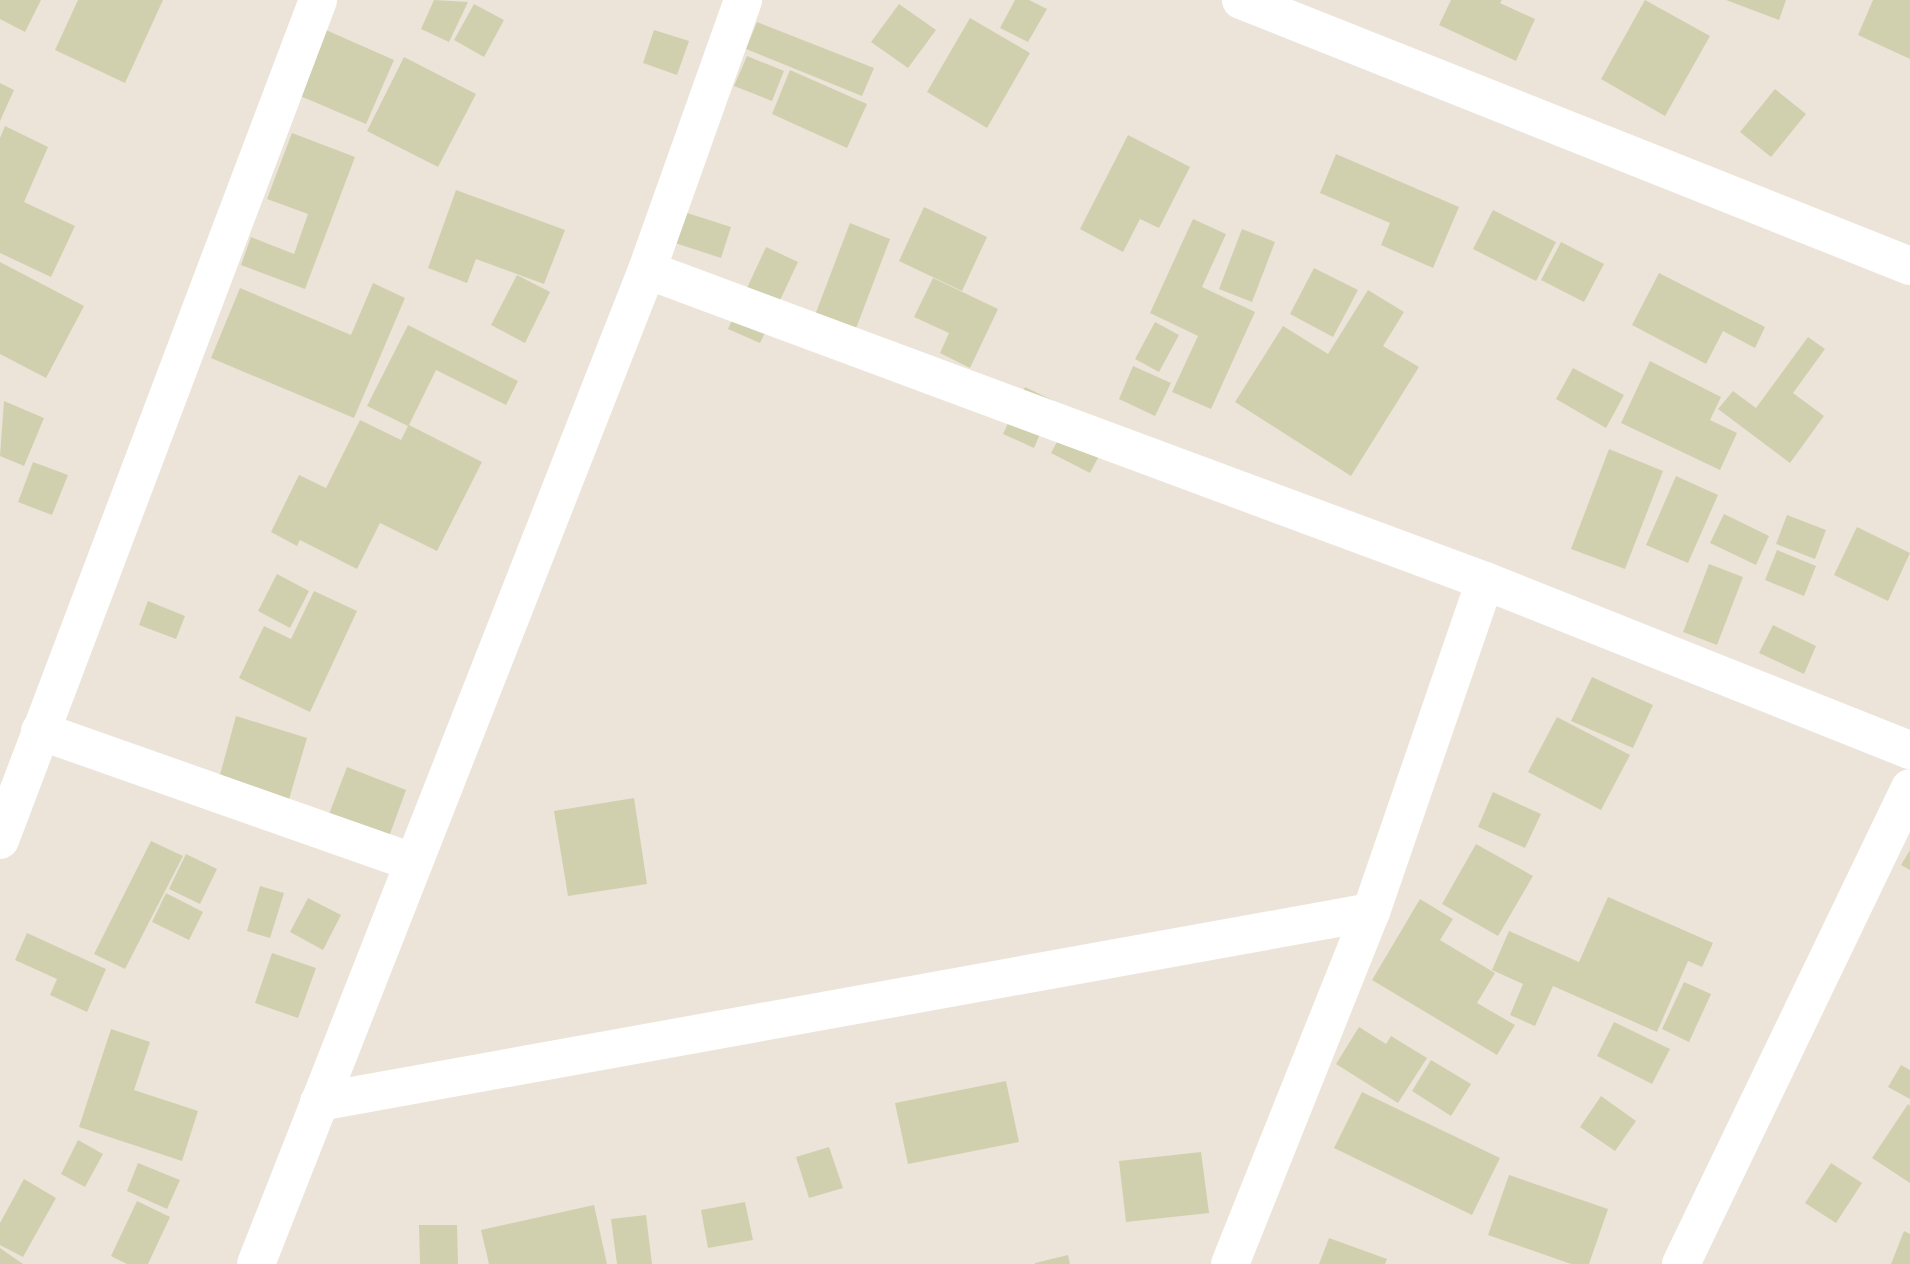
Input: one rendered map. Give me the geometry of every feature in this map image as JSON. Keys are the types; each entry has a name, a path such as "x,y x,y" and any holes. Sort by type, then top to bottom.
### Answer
{"street":[{"path":"0,840 318,0"},
{"path":"256,1264 647,270 743,0"},
{"path":"1241,0 1910,266"},
{"path":"647,270 1485,582 1910,750"},
{"path":"1230,1264 1371,912 1485,582"},
{"path":"40,731 414,862"},
{"path":"1681,1264 1910,788"},
{"path":"319,1102 1371,912"}],"building":[{"path":"0,0 41,0 25,32 0,19"},
{"path":"78,0 163,0 125,83 55,50"},
{"path":"434,0 468,2 449,42 421,29"},
{"path":"1015,0 1029,0 1047,9 1028,42 1000,28"},
{"path":"1451,0 1502,0 1500,3 1535,19 1516,61 1439,25"},
{"path":"1645,0 1710,36 1665,116 1601,79"},
{"path":"1726,0 1786,0 1779,20"},
{"path":"1873,0 1910,0 1910,59 1858,35"},
{"path":"474,4 504,20 484,57 454,40"},
{"path":"899,4 936,30 908,68 871,42"},
{"path":"970,18 1030,53 987,128 927,92"},
{"path":"757,22 874,68 862,96 746,49"},
{"path":"326,30 394,60 366,124 298,95"},
{"path":"654,30 689,41 677,75 643,63"},
{"path":"747,56 784,71 772,101 734,86"},
{"path":"404,57 476,94 438,167 367,131"},
{"path":"790,70 867,104 847,148 772,114"},
{"path":"0,83 14,90 0,121"},
{"path":"1775,89 1806,114 1771,157 1740,132"},
{"path":"5,126 48,147 24,202 75,226 51,277 0,253 0,138"},
{"path":"292,133 355,157 305,289 241,265 251,237 294,254 308,214 267,199"},
{"path":"1128,135 1190,167 1159,228 1140,219 1123,252 1080,229"},
{"path":"1336,154 1459,207 1433,268 1381,245 1390,223 1320,193"},
{"path":"456,190 565,230 544,284 476,259 467,283 428,268"},
{"path":"924,207 987,237 962,291 899,261"},
{"path":"1493,210 1556,242 1536,281 1473,249"},
{"path":"681,211 731,227 721,258 672,242"},
{"path":"1193,219 1226,234 1202,287 1255,312 1211,409 1172,392 1198,336 1150,313"},
{"path":"850,223 890,239 855,331 815,315"},
{"path":"1242,229 1275,242 1252,302 1219,289"},
{"path":"1561,242 1604,264 1584,302 1541,280"},
{"path":"766,247 798,262 760,343 728,329"},
{"path":"0,262 84,306 46,378 0,354"},
{"path":"1314,268 1358,290 1333,337 1290,314"},
{"path":"1659,273 1765,327 1755,348 1723,331 1706,364 1632,325"},
{"path":"517,275 550,292 525,343 491,325"},
{"path":"933,278 998,309 970,368 940,353 949,333 914,317"},
{"path":"373,283 405,298 354,418 211,358 240,288 351,335"},
{"path":"1368,290 1404,312 1383,346 1419,367 1351,476 1235,402 1283,326 1328,354"},
{"path":"1155,322 1179,335 1159,372 1135,359"},
{"path":"408,325 518,381 506,405 436,370 409,425 482,462 437,551 380,523 357,569 300,540 297,546 271,532 299,475 326,488 360,420 401,440 408,426 367,406"},
{"path":"1808,337 1825,349 1793,393 1824,416 1790,463 1718,409 1733,391 1756,408"},
{"path":"1650,361 1721,397 1710,420 1737,433 1720,470 1621,423"},
{"path":"1133,366 1171,383 1155,416 1119,399"},
{"path":"1573,368 1624,395 1606,428 1556,399"},
{"path":"1025,387 1054,401 1034,448 1003,434"},
{"path":"4,401 44,418 24,466 0,456"},
{"path":"1071,416 1109,437 1090,473 1051,453"},
{"path":"1609,449 1663,471 1625,569 1571,549"},
{"path":"33,462 68,475 52,515 18,502"},
{"path":"1676,476 1718,495 1688,563 1646,545"},
{"path":"1724,514 1769,536 1756,565 1710,543"},
{"path":"1787,515 1826,530 1815,559 1776,544"},
{"path":"1857,527 1910,553 1888,601 1834,575"},
{"path":"1777,550 1816,566 1804,596 1765,580"},
{"path":"1709,564 1743,577 1717,645 1683,632"},
{"path":"277,574 309,591 290,628 258,611"},
{"path":"314,591 357,611 310,712 239,678 264,626 291,639"},
{"path":"148,601 185,616 176,639 139,625"},
{"path":"1773,625 1816,646 1804,674 1759,653"},
{"path":"1592,677 1653,705 1633,748 1571,721"},
{"path":"236,716 307,738 287,806 217,786"},
{"path":"1557,717 1630,755 1601,810 1528,772"},
{"path":"347,767 406,790 383,853 323,830"},
{"path":"1493,792 1541,814 1525,848 1478,827"},
{"path":"634,798 647,884 568,896 554,811"},
{"path":"151,841 183,856 125,969 94,954"},
{"path":"1476,844 1533,876 1498,936 1442,904"},
{"path":"1910,850 1910,870 1901,865"},
{"path":"186,854 217,869 200,904 169,889"},
{"path":"260,886 284,893 270,938 247,931"},
{"path":"166,893 203,912 189,940 152,922"},
{"path":"1608,897 1713,943 1702,967 1688,961 1657,1032 1553,986 1535,1026 1510,1015 1523,984 1492,970 1509,931 1579,962"},
{"path":"308,898 341,915 323,950 290,932"},
{"path":"1420,899 1453,919 1440,940 1495,973 1477,1003 1515,1025 1497,1055 1372,980"},
{"path":"27,933 106,969 87,1012 50,995 57,979 15,960"},
{"path":"272,953 316,968 298,1018 255,1003"},
{"path":"1684,982 1711,994 1689,1042 1662,1029"},
{"path":"1614,1022 1670,1049 1652,1084 1597,1056"},
{"path":"1359,1027 1386,1044 1391,1036 1427,1058 1398,1103 1336,1064"},
{"path":"111,1029 150,1042 134,1090 198,1111 182,1161 79,1127"},
{"path":"1431,1060 1471,1084 1451,1116 1412,1091"},
{"path":"1901,1065 1910,1070 1910,1099 1888,1087"},
{"path":"1006,1081 1019,1142 908,1164 895,1103"},
{"path":"1362,1092 1500,1158 1472,1215 1334,1148"},
{"path":"1601,1096 1636,1121 1615,1151 1580,1127"},
{"path":"1908,1104 1910,1106 1910,1183 1872,1158"},
{"path":"78,1140 103,1154 85,1187 61,1174"},
{"path":"829,1147 843,1188 809,1198 796,1157"},
{"path":"1201,1152 1209,1213 1126,1222 1119,1161"},
{"path":"138,1163 180,1180 167,1209 127,1191"},
{"path":"1831,1163 1862,1183 1836,1223 1805,1203"},
{"path":"1509,1175 1608,1209 1589,1264 1571,1264 1488,1235"},
{"path":"24,1179 56,1198 23,1257 0,1245 0,1223"},
{"path":"137,1201 170,1217 148,1264 127,1264 111,1256"},
{"path":"745,1202 753,1240 708,1248 701,1210"},
{"path":"594,1205 607,1264 489,1264 481,1230"},
{"path":"646,1215 652,1264 617,1264 611,1219"},
{"path":"419,1225 457,1225 458,1264 420,1264"},
{"path":"1904,1231 1910,1234 1910,1264 1891,1264"},
{"path":"1329,1238 1387,1259 1385,1264 1319,1264"},
{"path":"0,1248 23,1264 0,1264"},
{"path":"1068,1255 1070,1264 1035,1264 1035,1263"}]}
